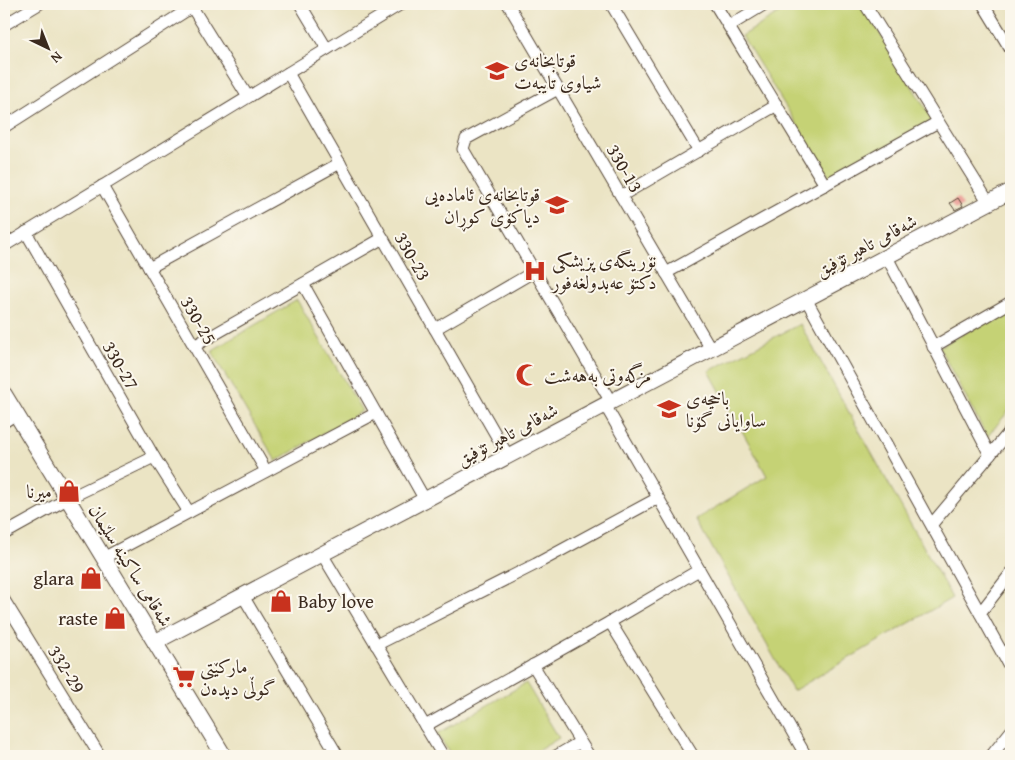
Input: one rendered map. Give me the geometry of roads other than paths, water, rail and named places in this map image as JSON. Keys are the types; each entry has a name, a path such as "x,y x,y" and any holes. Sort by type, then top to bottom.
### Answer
{"street":[{"path":"4,25 39,4"},
{"path":"300,4 327,49"},
{"path":"4,246 401,4"},
{"name":"330-13","path":"508,4 711,349"},
{"path":"611,4 699,151"},
{"path":"715,4 825,185"},
{"path":"729,26 765,4"},
{"path":"865,4 988,203"},
{"path":"983,4 1011,50"},
{"path":"4,127 191,5 248,97"},
{"name":"330-23","path":"288,73 508,456"},
{"path":"558,89 466,139 463,149 535,271 658,498 806,756"},
{"path":"621,196 777,105"},
{"path":"666,273 938,122"},
{"path":"149,268 340,162"},
{"name":"330-25","path":"102,186 266,471"},
{"name":"شەقامی تاهیر تۆفیق","path":"155,642 1011,191"},
{"name":"330-27","path":"26,232 154,457 189,512"},
{"path":"194,346 383,238"},
{"path":"887,257 990,455"},
{"path":"435,329 535,271"},
{"path":"303,284 425,500"},
{"path":"806,299 1011,669"},
{"path":"933,347 1011,302"},
{"name":"شەقامی ساکینە سلێمان","path":"4,394 10,418 67,499 224,756"},
{"path":"103,558 376,413"},
{"path":"932,524 1011,430"},
{"path":"4,534 67,499 154,457"},
{"path":"376,645 536,564 658,498"},
{"path":"322,554 443,756"},
{"path":"424,726 533,666 699,570"},
{"path":"980,613 1011,573"},
{"path":"243,596 338,756"},
{"name":"332-29","path":"4,600 100,756"},
{"path":"610,622 693,756"},
{"path":"533,666 589,756"},
{"path":"991,756 1011,731"},
{"path":"556,756 580,742"}],"place":[{"name":"قوتابخانەی شیاوی تایبەت","path":"497,71"},
{"name":"قوتابخانەی ئامادەیی دیاکۆی کوڕان","path":"557,205"},
{"name":"نۆرینگەی پزیشکی دکتۆ عەبدولغەفور","path":"535,271"},
{"name":"مزگەوتی بەهەشت","path":"527,375"},
{"name":"باخچەی ساوایانی گۆنا","path":"669,409"},
{"name":"ميرنا","path":"69,491"},
{"name":"glara","path":"91,578"},
{"name":"Baby love","path":"281,601"},
{"name":"raste","path":"115,618"},
{"name":"مارکێتی گوڵی دیدەن","path":"184,677"}]}
